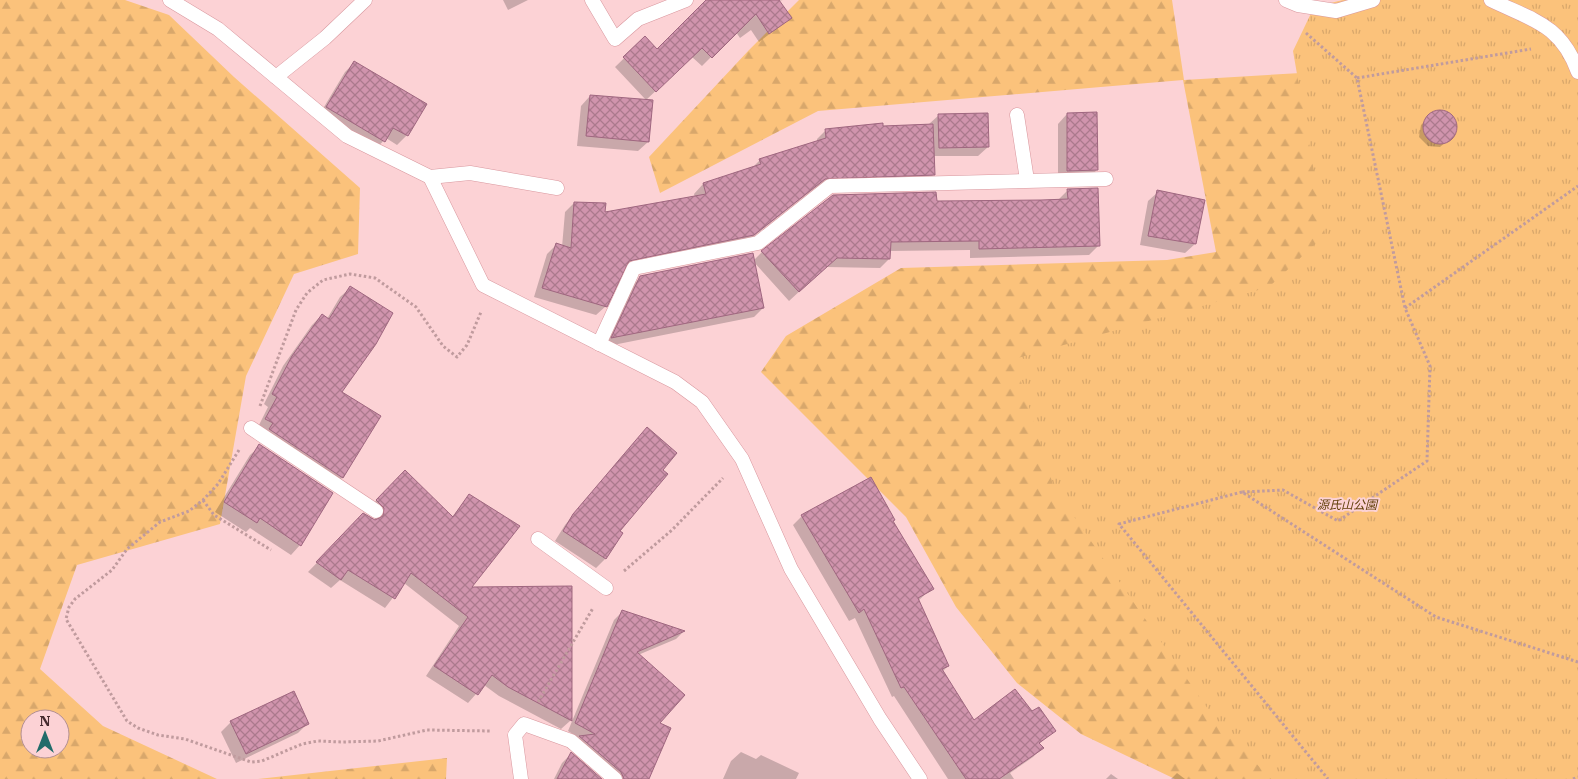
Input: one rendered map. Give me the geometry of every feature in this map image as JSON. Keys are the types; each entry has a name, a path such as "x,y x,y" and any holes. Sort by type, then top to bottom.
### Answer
{"lane":[{"path":"170,0 218,29 347,136 430,177 470,174 557,188"},
{"path":"276,77 326,38 365,0"},
{"path":"592,0 615,38 638,19 686,0"},
{"path":"1286,0 1298,5 1336,11 1372,0"},
{"path":"1491,0 1544,24 1564,43 1578,72"},
{"path":"1017,115 1027,180"},
{"path":"430,177 483,285 675,382 702,402 742,459 791,569 880,719 920,779"},
{"path":"600,344 634,268 758,243 830,186 1106,179"},
{"path":"252,428 376,511"},
{"path":"538,539 606,588"},
{"path":"521,779 515,735 524,724 571,741 615,779"}],"path":[{"path":"1299,26 1357,78 1404,308 1430,366 1427,461 1338,521 1283,490 1242,492 1120,524 1328,779"},
{"path":"1357,78 1564,43"},
{"path":"1404,308 1578,186"},
{"path":"489,288 476,326 467,345 457,357 443,346 416,307 375,278 350,274 323,280 307,292 296,310 252,428 218,484 203,500 188,511 160,522 128,549 112,570 75,599 69,607 66,619 128,721 138,728 158,735 185,739 251,762 262,761 302,744 318,741 378,741 427,730 451,729 485,729 515,735"},
{"path":"1242,492 1436,617 1578,662"},
{"path":"203,500 214,515 271,550"},
{"path":"1573,779 1578,777"}],"green space":[{"path":"0,0 125,0 169,15 234,77 360,188 358,254 294,274 246,376 220,524 77,565 40,669 103,726 217,779 0,779"},
{"path":"799,0 1172,0 1184,80 1318,72 1578,779 1175,779 1081,734 1017,683 956,607 906,517 761,372 786,336 901,268 1167,260 1216,252 1183,80 818,111 660,193 649,157 749,50"},
{"name":"源氏山公園","path":"1343,0 1578,0 1578,779 1271,779 1217,722 1054,488 1014,359 1269,287 1325,235 1293,51 1314,7"},
{"path":"447,758 446,779 258,779"}],"building":[{"path":"706,0 779,0 792,18 769,34 756,14 712,58 702,48 656,92 623,57 645,36 657,49"},
{"path":"354,61 427,104 408,136 393,128 385,142 326,107"},
{"path":"590,95 653,100 649,142 586,136"},
{"path":"1440,110 1452,115 1457,127 1452,139 1440,144 1428,139 1423,127 1428,115"},
{"path":"1097,112 1098,170 1067,171 1067,113"},
{"path":"988,113 989,147 939,148 938,114"},
{"path":"883,123 883,126 933,124 935,175 825,179 754,235 629,261 607,307 542,288 556,243 571,248 574,202 606,203 605,212 706,194 703,183 761,164 759,159 826,138 825,129"},
{"path":"1098,188 1100,246 979,249 979,241 891,242 890,259 837,258 799,292 761,251 833,195 936,192 937,201 1041,200 1068,199 1067,189"},
{"path":"1157,190 1205,200 1196,244 1148,236"},
{"path":"753,253 764,308 611,338 640,276"},
{"path":"350,286 393,313 376,344 342,392 381,416 343,478 269,429 273,423 265,419 277,397 272,394 292,356 322,314 329,319"},
{"path":"647,427 677,453 663,470 668,474 620,531 623,533 606,559 563,531 573,514"},
{"path":"259,444 333,493 301,546 260,518 257,523 224,502"},
{"path":"405,470 453,517 469,494 520,526 472,587 572,586 572,721 508,687 492,675 478,695 434,666 468,617 411,573 395,599 348,570 341,580 316,562 363,513 375,520 383,516 384,508 376,500"},
{"path":"871,477 895,520 893,521 934,589 918,598 949,666 942,669 974,720 1015,689 1032,711 1039,707 1056,731 1039,743 1044,748 999,779 966,779 904,687 901,688 864,609 859,613 801,515"},
{"path":"622,610 685,631 637,652 685,695 660,723 671,728 649,779 624,779 621,772 579,736 595,734 575,723"},
{"path":"294,691 309,724 246,754 230,721"},
{"path":"571,752 602,779 557,779"}]}
